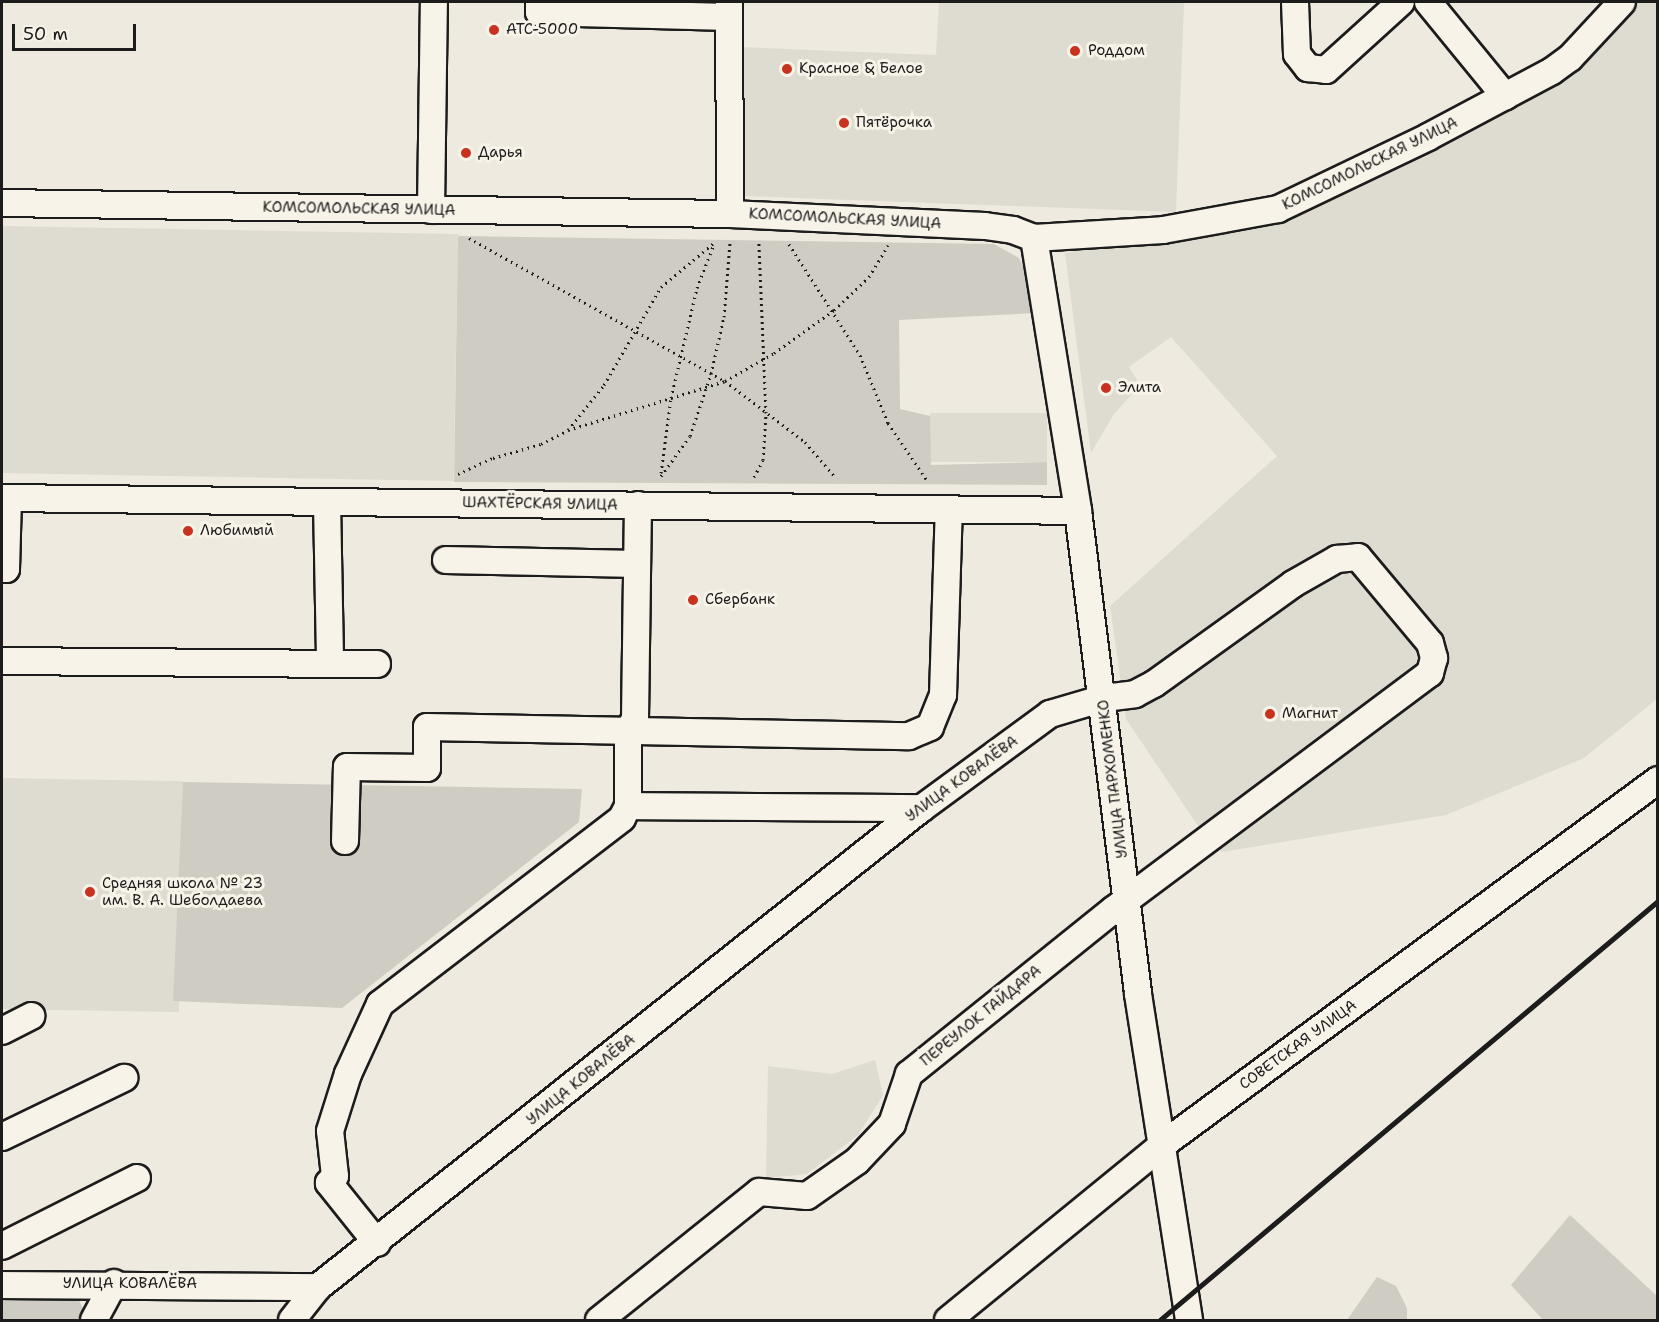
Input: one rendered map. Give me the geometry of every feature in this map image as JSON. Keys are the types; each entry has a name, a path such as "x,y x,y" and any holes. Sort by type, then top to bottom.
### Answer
{"street":[{"path":"431,210 434,2"},
{"path":"538,2 538,12 729,9 730,214"},
{"path":"1295,2 1297,54 1308,68 1326,70 1401,2"},
{"path":"1428,2 1505,96"},
{"name":"КОМСОМОЛЬСКАЯ УЛИЦА","path":"2,204 730,214 985,226 1013,230 1034,238 1163,230 1278,209 1505,96 1570,58 1622,2"},
{"name":"УЛИЦА ПАРХОМЕНКО","path":"1034,238 1078,511 1161,1149 1189,1320"},
{"path":"2,569 6,569 5,498"},
{"name":"ШАХТЁРСКАЯ УЛИЦА","path":"5,498 1078,511"},
{"path":"327,502 330,664"},
{"path":"377,1243 329,1184 334,1176 330,1131 348,1074 380,1004 622,818 628,806 628,731 635,719 638,505"},
{"path":"345,841 347,767 427,768 427,727 909,736 930,727 943,695 949,509"},
{"name":"УЛИЦА КОВАЛЁВА","path":"5,1279 318,1287 377,1243 922,808 1050,714 1104,698 1135,694 1154,684 1293,584 1337,559 1358,557 1430,643 1434,658 1430,673 1127,901"},
{"path":"446,560 637,564"},
{"path":"2,661 377,664"},
{"name":"СОВЕТСКАЯ УЛИЦА","path":"948,1320 1178,1133 1658,780"},
{"path":"628,806 922,808"},
{"name":"ПЕРЕУЛОК ГАЙДАРА","path":"599,1320 759,1192 807,1196 857,1161 892,1124 909,1074 1127,901"},
{"path":"2,1030 31,1016"},
{"path":"2,1137 124,1078"},
{"path":"2,1246 137,1178"},
{"path":"94,1320 114,1283"},
{"path":"292,1320 318,1287"}],"path":[{"path":"469,238 680,358 725,381 805,442 836,478"},
{"path":"568,430 604,385 661,287 715,242 697,288 680,358 671,398 661,476 690,436 711,374 724,317 730,243"},
{"path":"754,477 763,460 766,413 759,243"},
{"path":"789,244 860,355 888,423 926,479"},
{"path":"458,474 493,458 541,444 568,430 725,381 765,358 832,312 869,277 888,245"}],"shaded area":[{"path":"939,2 1184,2 1176,212 741,196 740,47 936,55"},
{"path":"1634,2 1657,2 1657,699 1584,758 1446,815 1222,852 1196,823 1126,719 1110,606 1277,456 1171,337 1129,367 1140,385 1114,414 1091,453 1065,253 1294,214 1552,83"},
{"path":"2,226 458,234 454,481 2,473"},
{"path":"458,236 994,244 1019,258 1029,278 1035,313 899,320 900,409 930,416 931,465 1047,462 1047,485 454,482"},
{"path":"930,413 1047,413 1047,462 930,462"},
{"name":"Средняя школа № 23 им. В. А. Шеболдаева","path":"2,778 183,781 179,1012 2,1009"},
{"path":"183,782 582,789 579,822 342,1008 173,1001"},
{"path":"875,1060 883,1095 858,1135 807,1174 766,1178 768,1066 832,1074"},
{"path":"1570,1215 1657,1296 1657,1320 1543,1320 1511,1285"},
{"path":"1377,1277 1396,1286 1407,1308 1407,1320 1347,1320"},
{"path":"2,1292 78,1298 84,1311 84,1320 2,1320"}],"railway":[{"path":"1160,1320 1658,901"}],"place":[{"name":"АТС-5000","path":"494,30"},
{"name":"Роддом","path":"1075,51"},
{"name":"Красное & Белое","path":"787,69"},
{"name":"Пятёрочка","path":"844,123"},
{"name":"Дарья","path":"466,153"},
{"name":"Элита","path":"1106,388"},
{"name":"Любимый","path":"188,531"},
{"name":"Сбербанк","path":"693,600"},
{"name":"Магнит","path":"1270,714"},
{"name":"Средняя школа № 23 им. В. А. Шеболдаева","path":"90,892"}]}
